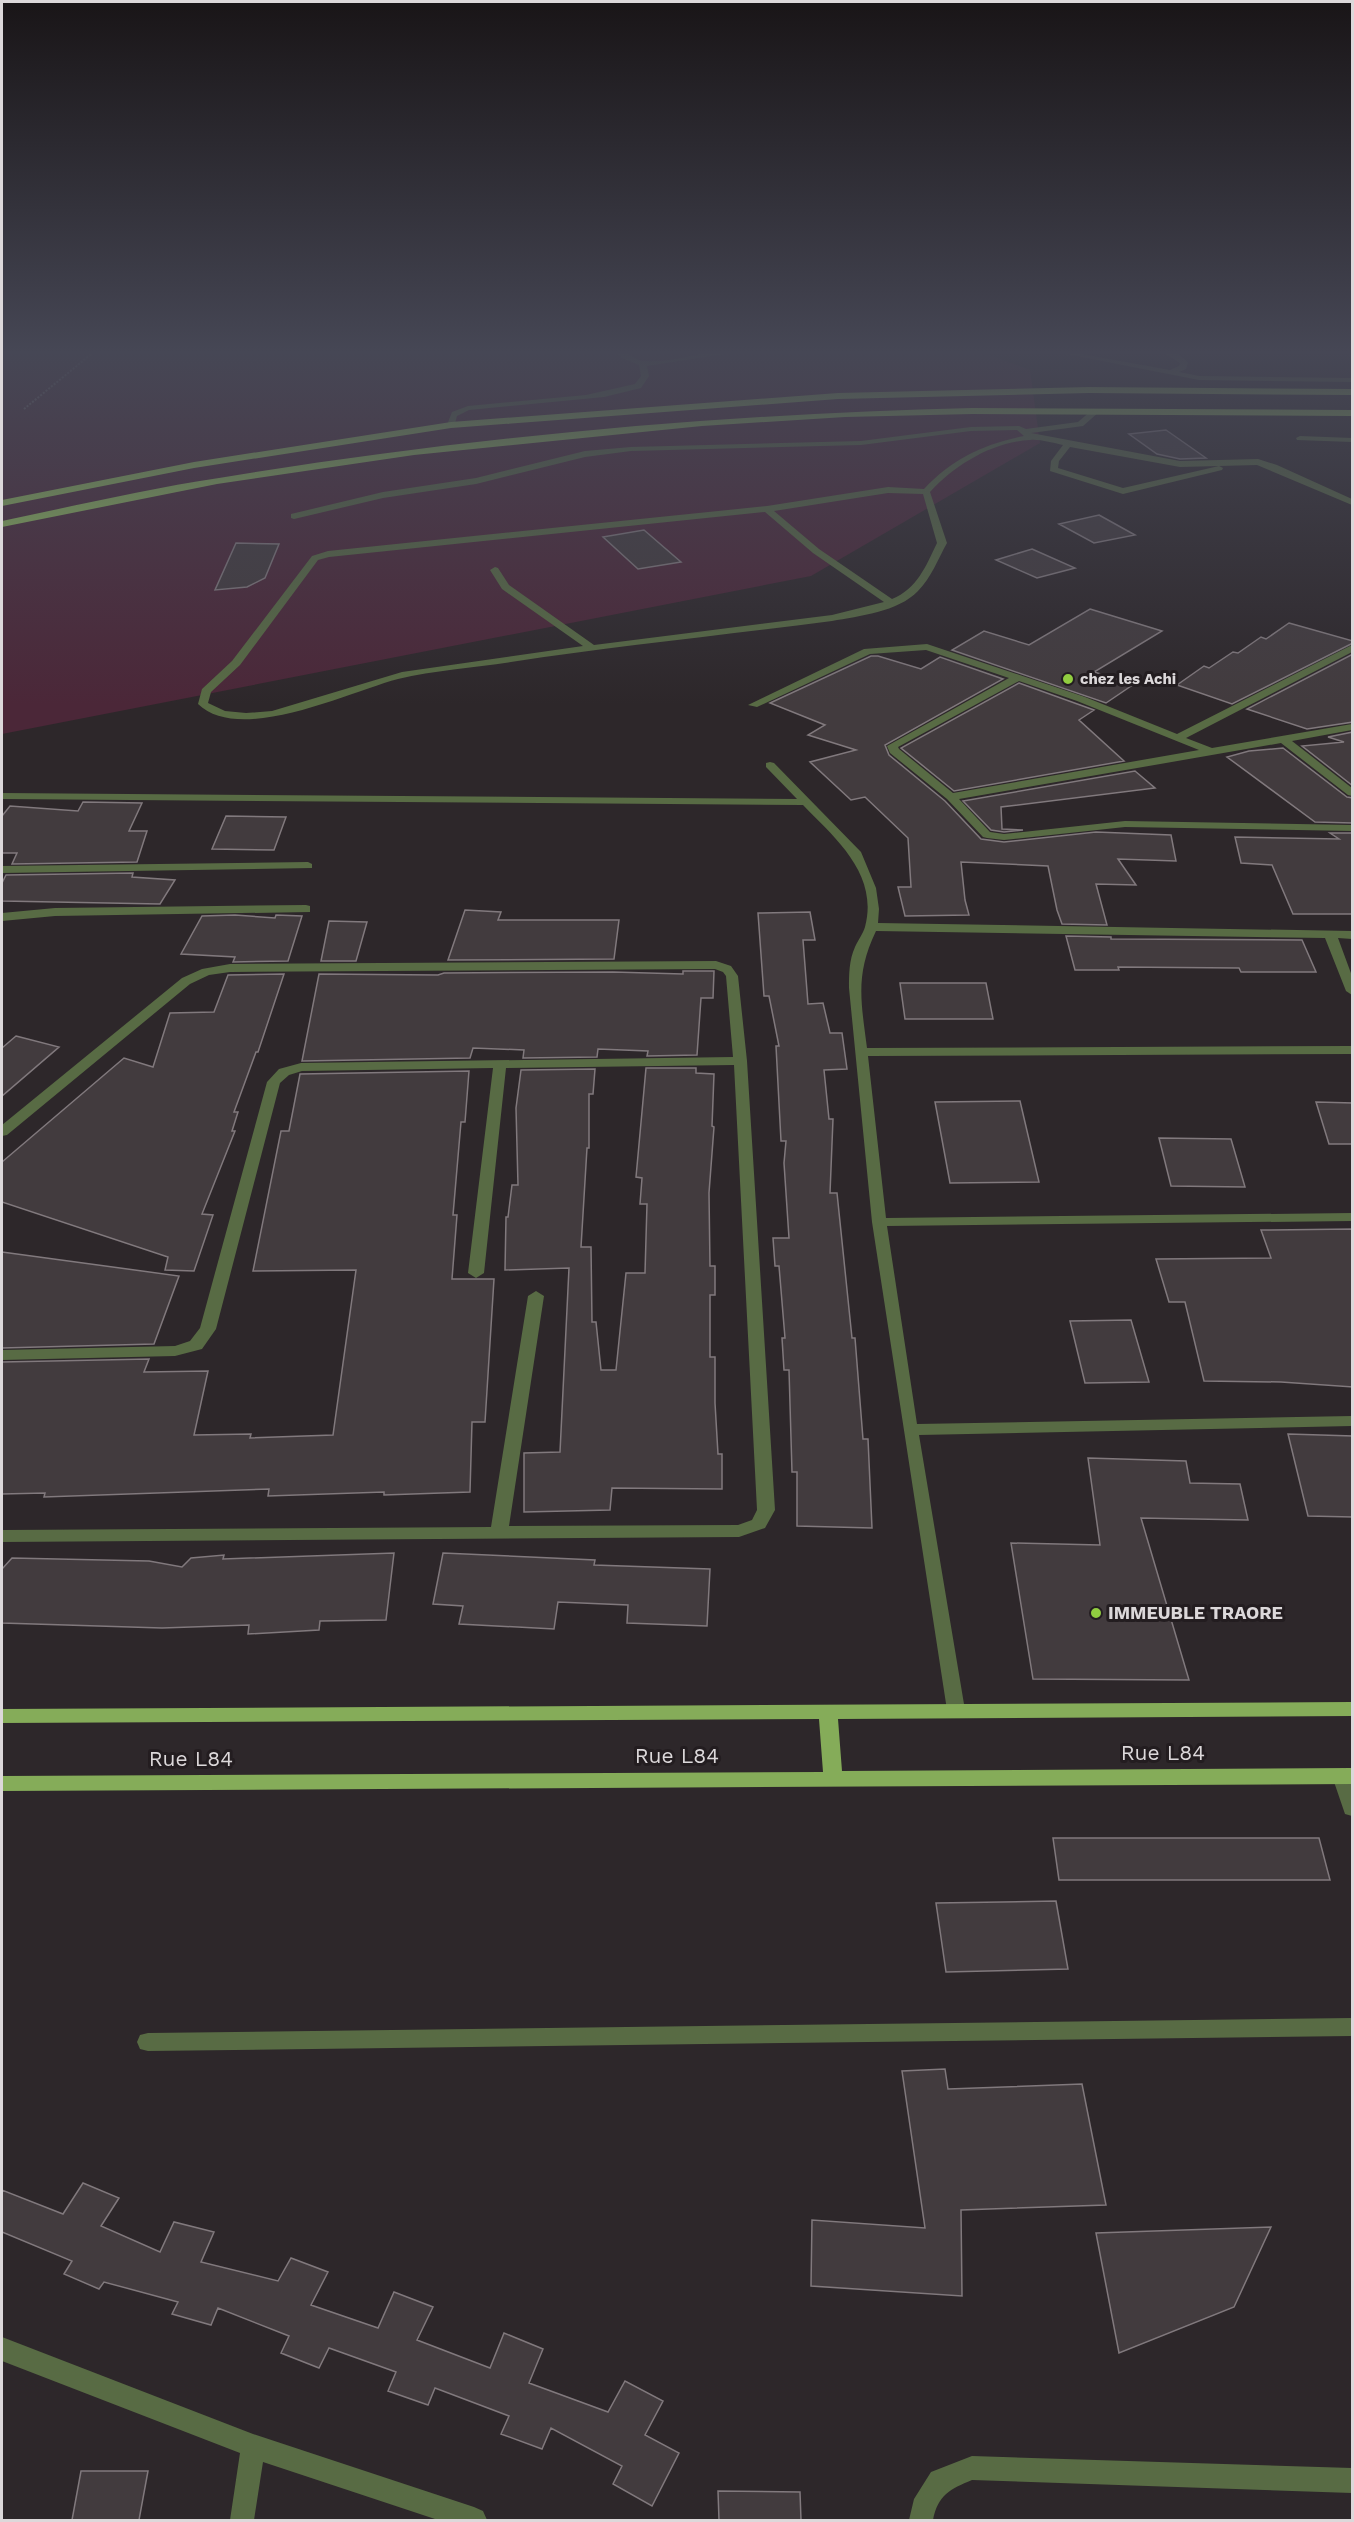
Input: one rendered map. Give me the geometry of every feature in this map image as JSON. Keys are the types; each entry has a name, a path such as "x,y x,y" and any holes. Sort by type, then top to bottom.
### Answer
{"highway":[{"path":"2,503 175,469"},
{"path":"2,524 217,481 301,469"}],"main road":[{"path":"2,1716 1353,1709"},
{"path":"828,1711 833,1780"},
{"name":"Rue L84","path":"2,1785 1348,1776"}],"street":[{"path":"294,516 383,495 476,481 526,469"},
{"path":"926,492 938,477 950,469"},
{"path":"1053,469 1060,473 1123,491 1216,469"},
{"path":"1278,469 1328,493 1353,502"},
{"path":"888,490 926,492 942,543 919,585 904,597 855,614 590,647 400,676 307,706 250,716 226,716 211,711 203,704 206,691 236,663 315,558 328,554 767,509 888,490"},
{"path":"767,509 816,551 890,602"},
{"path":"495,570 505,587 590,647"},
{"path":"753,705 858,655 881,648 927,647 1020,677 1210,751"},
{"path":"1179,737 1353,648"},
{"path":"1020,677 892,746 894,751 951,798 987,835 995,837 1125,824 1353,828"},
{"path":"951,798 1353,727"},
{"path":"1283,739 1353,793"},
{"path":"770,765 855,852 873,899 871,927 858,954 855,975 856,1010 879,1222 956,1710"},
{"path":"2,796 806,802"},
{"path":"2,870 309,866"},
{"path":"2,917 55,912 306,909"},
{"path":"871,927 1353,934"},
{"path":"1330,934 1353,991"},
{"path":"2,1132 186,981 206,972 230,968 717,965 727,969 732,976 740,1061 766,1510 759,1524 739,1531 2,1536"},
{"path":"861,1052 1353,1050"},
{"path":"2,1355 175,1351 196,1345 208,1329 274,1082 284,1072 302,1067 740,1061"},
{"path":"476,1273 500,1064"},
{"path":"879,1222 1353,1217"},
{"path":"499,1533 536,1296"},
{"path":"910,1430 1353,1421"},
{"path":"1348,1776 1353,1809"},
{"path":"148,2042 1353,2027"},
{"path":"2,2349 253,2446 474,2520"},
{"path":"242,2520 253,2446"},
{"path":"921,2520 923,2508 940,2481 972,2468 1353,2481"}],"shaded area":[{"path":"2,469 996,469 811,576 2,734"}],"building":[{"path":"1099,515 1135,535 1094,543 1059,524"},
{"path":"644,530 681,562 638,569 603,537"},
{"path":"236,543 279,544 265,578 247,587 215,590"},
{"path":"1032,549 1075,568 1037,578 996,560"},
{"path":"1090,609 1162,631 1094,672 1134,684 1106,703 952,650 984,631 1029,645"},
{"path":"1289,623 1353,641 1353,643 1232,704 1177,685 1204,666 1209,668 1233,652 1238,653 1261,637 1266,639"},
{"path":"1353,654 1353,722 1307,729 1247,709"},
{"path":"871,656 921,669 940,657 1003,679 885,745 889,755 945,801 981,839 1004,842 1096,832 1171,835 1176,861 1118,859 1136,885 1096,884 1107,925 1062,924 1048,866 961,862 969,915 905,916 898,887 911,887 908,838 865,797 851,800 810,762 856,750 808,735 825,725 770,703"},
{"path":"1019,683 1094,710 1079,720 1124,761 954,791 901,748"},
{"path":"1353,732 1353,786 1302,746 1344,742 1328,737"},
{"path":"1283,748 1347,797 1353,798 1353,823 1315,822 1227,757 1249,751"},
{"path":"1135,771 1155,788 1001,807 1002,829 1023,830 1004,832 991,830 963,801"},
{"path":"83,802 142,803 129,831 147,831 137,862 12,864 17,853 2,853 2,816 10,806 78,811"},
{"path":"226,816 286,817 274,850 212,849"},
{"path":"1330,833 1353,833 1353,914 1293,914 1272,865 1241,863 1235,837 1339,839"},
{"path":"133,873 132,877 175,880 160,904 2,901 2,883 6,875"},
{"path":"465,910 501,912 498,920 619,920 614,959 448,960"},
{"path":"810,912 815,940 803,940 808,1004 823,1003 830,1033 842,1033 847,1069 824,1070 829,1119 833,1119 830,1193 837,1193 852,1338 855,1338 863,1439 868,1439 872,1528 797,1526 797,1472 792,1472 789,1370 784,1370 782,1338 785,1338 779,1266 775,1266 773,1238 789,1238 784,1163 786,1141 781,1141 776,1046 779,1046 769,996 764,996 758,913"},
{"path":"235,915 275,918 276,915 302,916 288,961 233,962 235,957 181,954 202,916"},
{"path":"329,921 367,922 356,961 321,961"},
{"path":"1066,936 1111,937 1111,939 1302,940 1316,972 1241,972 1239,968 1118,967 1119,970 1075,970"},
{"path":"683,971 714,971 713,998 701,998 697,1055 647,1056 648,1051 598,1049 597,1057 523,1058 524,1050 473,1048 470,1058 302,1061 319,974 438,975 444,973 613,972 683,974"},
{"path":"284,974 258,1052 256,1052 234,1112 238,1112 232,1131 235,1131 202,1214 213,1215 194,1271 165,1270 168,1257 2,1202 2,1162 124,1058 153,1067 170,1013 214,1012 228,975"},
{"path":"900,983 986,983 993,1019 905,1019"},
{"path":"16,1036 59,1047 2,1096 2,1048"},
{"path":"646,1068 696,1068 696,1073 714,1074 712,1126 714,1127 709,1193 710,1266 715,1266 715,1295 710,1295 710,1357 715,1357 715,1403 718,1454 722,1454 722,1489 612,1488 610,1510 524,1512 524,1453 560,1452 569,1268 505,1270 506,1217 508,1217 512,1185 518,1185 516,1108 521,1070 595,1069 593,1094 589,1094 589,1148 587,1148 581,1247 591,1247 592,1322 596,1322 601,1370 616,1370 626,1273 645,1273 647,1204 640,1204 642,1178 636,1177"},
{"path":"469,1071 465,1122 461,1122 453,1215 457,1215 452,1279 494,1279 485,1422 472,1422 470,1492 268,1496 269,1489 44,1497 45,1493 2,1494 2,1362 149,1359 144,1372 208,1371 194,1435 251,1434 250,1438 333,1435 356,1270 253,1271 281,1131 289,1131 300,1074"},
{"path":"1020,1101 1039,1182 950,1183 935,1102"},
{"path":"1316,1102 1353,1103 1353,1144 1329,1144"},
{"path":"1159,1138 1231,1139 1245,1187 1171,1186"},
{"path":"1353,1229 1353,1387 1281,1382 1204,1381 1185,1302 1169,1302 1156,1259 1271,1258 1261,1230"},
{"path":"2,1252 179,1276 154,1344 2,1348"},
{"path":"1131,1320 1149,1382 1085,1383 1070,1321"},
{"path":"1288,1434 1353,1436 1353,1517 1308,1516"},
{"name":"IMMEUBLE TRAORE","path":"1088,1458 1186,1461 1190,1483 1240,1484 1248,1520 1141,1518 1189,1680 1033,1679 1011,1543 1100,1545"},
{"path":"394,1553 386,1620 320,1621 319,1630 248,1634 249,1625 162,1628 2,1623 2,1569 12,1558 149,1561 182,1567 191,1558 224,1555 223,1559"},
{"path":"443,1553 595,1560 594,1565 710,1569 707,1626 627,1623 628,1605 558,1602 554,1629 459,1624 463,1606 433,1604"},
{"path":"1053,1838 1319,1838 1330,1880 1059,1880"},
{"path":"1056,1901 1068,1969 946,1972 936,1903"},
{"path":"945,2069 948,2089 1082,2084 1106,2205 961,2210 962,2296 811,2286 812,2220 925,2228 902,2071"},
{"path":"83,2183 119,2198 101,2226 160,2252 174,2222 214,2232 201,2262 278,2281 291,2258 328,2272 311,2305 378,2328 394,2292 433,2307 417,2340 490,2368 504,2333 543,2349 529,2383 608,2412 625,2381 663,2401 645,2435 679,2453 652,2506 613,2484 622,2466 551,2428 542,2449 501,2434 509,2416 435,2388 428,2405 388,2391 396,2372 329,2348 319,2368 281,2353 289,2336 218,2308 211,2325 172,2314 178,2302 104,2282 99,2289 64,2274 72,2261 2,2232 2,2190 63,2214"},
{"path":"1271,2227 1234,2307 1119,2353 1096,2233"},
{"path":"81,2471 148,2471 139,2520 72,2520"},
{"path":"718,2491 800,2492 801,2520 719,2520"}],"place":[{"name":"chez les Achi","path":"1068,679"},
{"name":"IMMEUBLE TRAORE","path":"1096,1613"}]}
